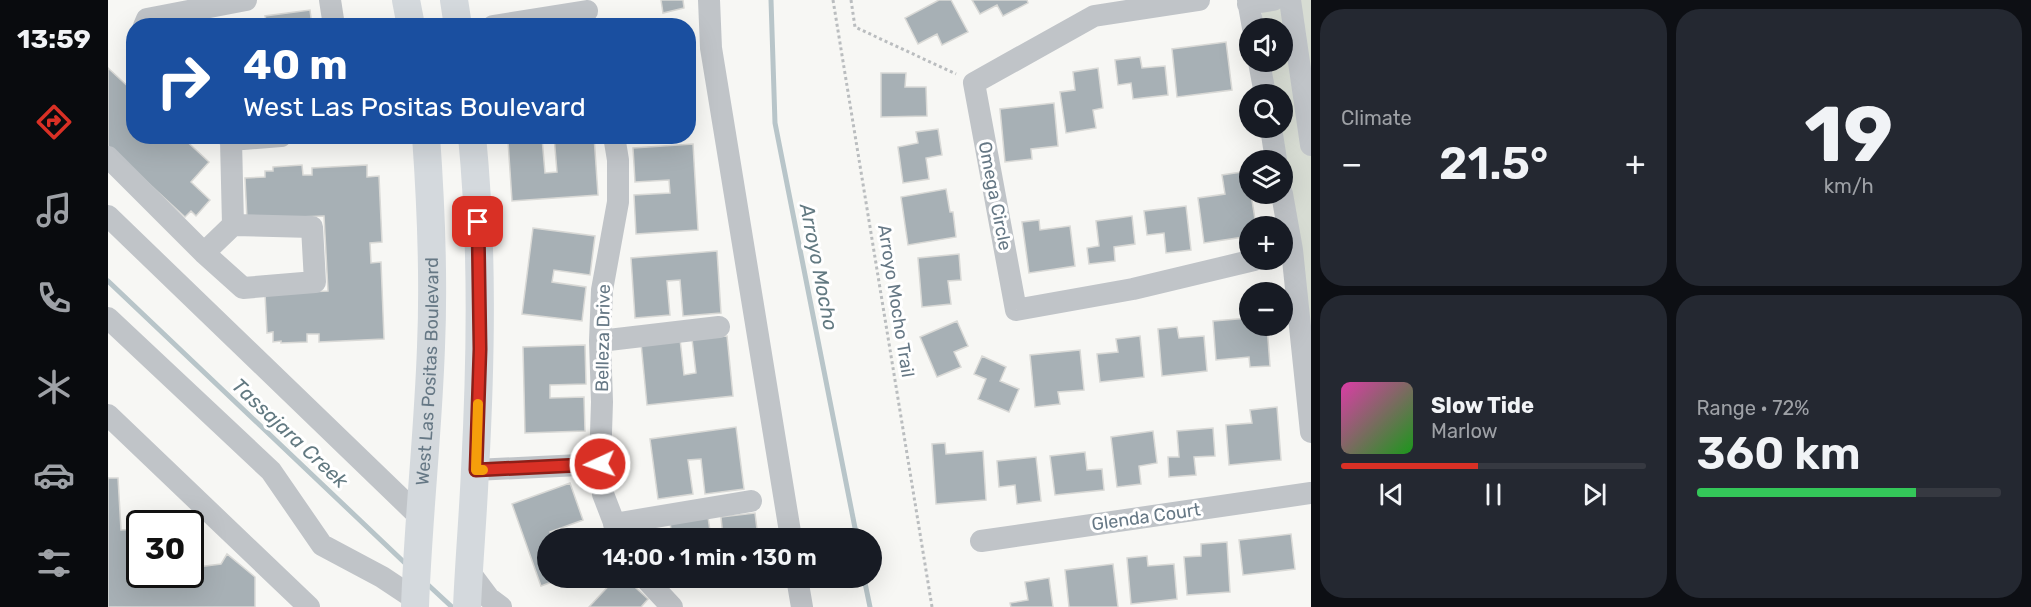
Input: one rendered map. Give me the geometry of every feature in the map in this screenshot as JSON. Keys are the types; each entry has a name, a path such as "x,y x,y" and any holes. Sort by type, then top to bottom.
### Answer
{"main road":[{"path":"406,0 409,18"},
{"path":"454,0 457,18"},
{"name":"West Las Positas Boulevard","path":"415,596 419,516 425,470 431,345 430,200 426,144"},
{"path":"467,607 476,470 480,349 478,212 473,144"}],"street":[{"path":"151,18 213,3 246,0"},
{"path":"330,0 332,18"},
{"path":"709,0 711,48 789,528"},
{"path":"974,83 1094,16 1199,0"},
{"path":"1251,18 1248,2 1291,4 1311,145"},
{"path":"547,18 587,12"},
{"name":"Omega Circle","path":"974,83 1016,310 1133,289 1239,264"},
{"path":"229,144 233,225"},
{"name":"Belleza Drive","path":"615,144 618,160 618,202 602,290 600,464 603,494 616,528"},
{"path":"108,157 204,253 243,288 315,282 312,227 233,225 204,253"},
{"path":"108,216 419,516"},
{"path":"1290,270 1311,432"},
{"path":"108,318 271,471 322,545 415,596"},
{"path":"600,340 719,327"},
{"path":"108,415 290,598 309,607"},
{"path":"476,470 600,464"},
{"name":"Glenda Court","path":"981,541 1311,493"},
{"path":"630,528 751,501"},
{"path":"468,570 489,598 501,607"},
{"path":"654,588 672,607"},
{"path":"799,588 802,607"}],"path":[{"name":"Arroyo Mocho Trail","path":"833,0 932,607"},
{"path":"851,0 855,27 974,83"}],"shaded area":[{"path":"1262,0 1311,0 1311,351 1303,265 1293,204 1293,150 1284,150 1282,138 1293,138 1293,84 1272,84 1270,72 1293,72 1293,18 1262,18"}],"building":[{"path":"661,0 683,0 684,8 663,13"},
{"path":"939,0 951,0 968,32 942,45 937,34 918,44 905,18"},
{"path":"972,0 1027,0 1028,3 1003,16 997,5 980,14"},
{"path":"310,10 311,18 266,18 265,16"},
{"path":"1226,42 1232,90 1177,97 1172,49"},
{"path":"1140,57 1142,68 1165,66 1168,95 1133,99 1131,83 1118,85 1115,60"},
{"path":"108,68 126,85 126,144 190,144 209,162 191,182 210,200 196,216 191,211 185,217 108,146"},
{"path":"1098,68 1103,108 1093,110 1096,128 1066,133 1060,92 1075,90 1073,72"},
{"path":"881,73 906,73 905,87 926,87 927,116 881,117"},
{"path":"1054,103 1058,146 1031,149 1032,159 1005,162 1000,109"},
{"path":"938,129 942,155 926,158 929,179 903,183 898,147 918,143 916,132"},
{"path":"508,144 543,144 545,173 557,172 555,144 595,144 598,195 512,201"},
{"path":"693,144 698,230 636,234 634,195 670,193 669,180 635,182 633,148"},
{"path":"302,165 303,175 312,175 312,168 367,165 367,177 379,176 382,242 370,243 371,263 381,262 384,339 319,342 319,334 307,334 307,342 281,343 281,341 273,342 273,332 267,333 265,294 328,291 324,216 247,219 245,178 265,177 265,171 273,171 273,167"},
{"path":"1239,172 1239,204 1253,204 1254,216 1239,216 1239,238 1204,243 1198,198 1225,194 1222,175"},
{"path":"946,189 950,212 953,212 956,237 908,245 901,197"},
{"path":"1186,206 1191,250 1166,253 1164,233 1147,235 1144,211"},
{"path":"1132,216 1135,244 1114,247 1115,261 1089,264 1087,248 1099,246 1096,221"},
{"path":"1039,220 1040,230 1070,226 1075,266 1029,273 1022,222"},
{"path":"533,228 595,236 590,275 554,270 552,282 586,287 582,321 522,314"},
{"path":"717,251 721,313 683,316 680,280 667,281 670,315 635,318 631,258"},
{"path":"959,254 961,280 948,281 951,304 922,307 918,258"},
{"path":"1239,319 1239,336 1268,336 1270,366 1250,367 1249,357 1216,360 1213,321"},
{"path":"957,321 968,346 954,352 961,367 937,377 920,337"},
{"path":"1177,327 1179,338 1204,336 1207,371 1162,376 1158,329"},
{"path":"727,336 733,396 647,405 641,343 680,339 684,375 696,373 692,339"},
{"path":"1140,336 1144,377 1100,382 1097,354 1118,352 1116,339"},
{"path":"585,345 586,384 550,385 550,398 584,397 585,431 525,433 523,347"},
{"path":"1080,350 1084,390 1058,392 1060,404 1035,407 1030,355"},
{"path":"982,356 1006,367 1000,381 1019,389 1009,412 978,399 986,379 974,374"},
{"path":"1277,407 1281,460 1229,465 1226,425 1252,423 1250,410"},
{"path":"736,427 744,489 705,494 701,459 688,460 693,494 658,499 650,439"},
{"path":"1213,428 1215,456 1194,457 1196,475 1169,477 1168,457 1179,457 1177,431"},
{"path":"1153,431 1157,463 1139,466 1141,484 1117,487 1111,437"},
{"path":"945,443 946,454 983,451 986,500 936,504 932,444"},
{"path":"1085,452 1087,470 1102,469 1104,490 1055,495 1050,456"},
{"path":"1036,457 1041,501 1017,504 1015,485 999,487 997,461"},
{"path":"108,478 118,478 121,530 126,530 126,588 204,588 204,566 221,564 227,554 255,577 255,607 108,607"},
{"path":"570,483 583,520 561,528 537,528 537,575 512,504"},
{"path":"755,513 757,528 722,528 721,517"},
{"path":"708,517 710,528 671,528 670,522"},
{"path":"1291,534 1295,569 1243,575 1239,540"},
{"path":"1227,542 1230,592 1187,595 1184,557 1201,556 1201,544"},
{"path":"1147,556 1148,566 1174,564 1177,599 1131,604 1127,558"},
{"path":"1113,564 1118,607 1069,607 1065,570"},
{"path":"1049,578 1053,607 1011,607 1010,603 1028,600 1025,582"},
{"path":"607,588 636,588 648,599 641,607 589,607"}],"waterway":[{"name":"Arroyo Mocho","path":"771,0 775,123 855,528"},
{"name":"Tassajara Creek","path":"108,281 407,565"},
{"name":"Tassajara Creek","path":"425,582 452,607"},
{"name":"Arroyo Mocho","path":"866,588 870,607"}],"slow traffic":[{"path":"478,404 476,470 483,470"}],"route":[{"path":"478,222 480,349 476,470 600,464"}]}
